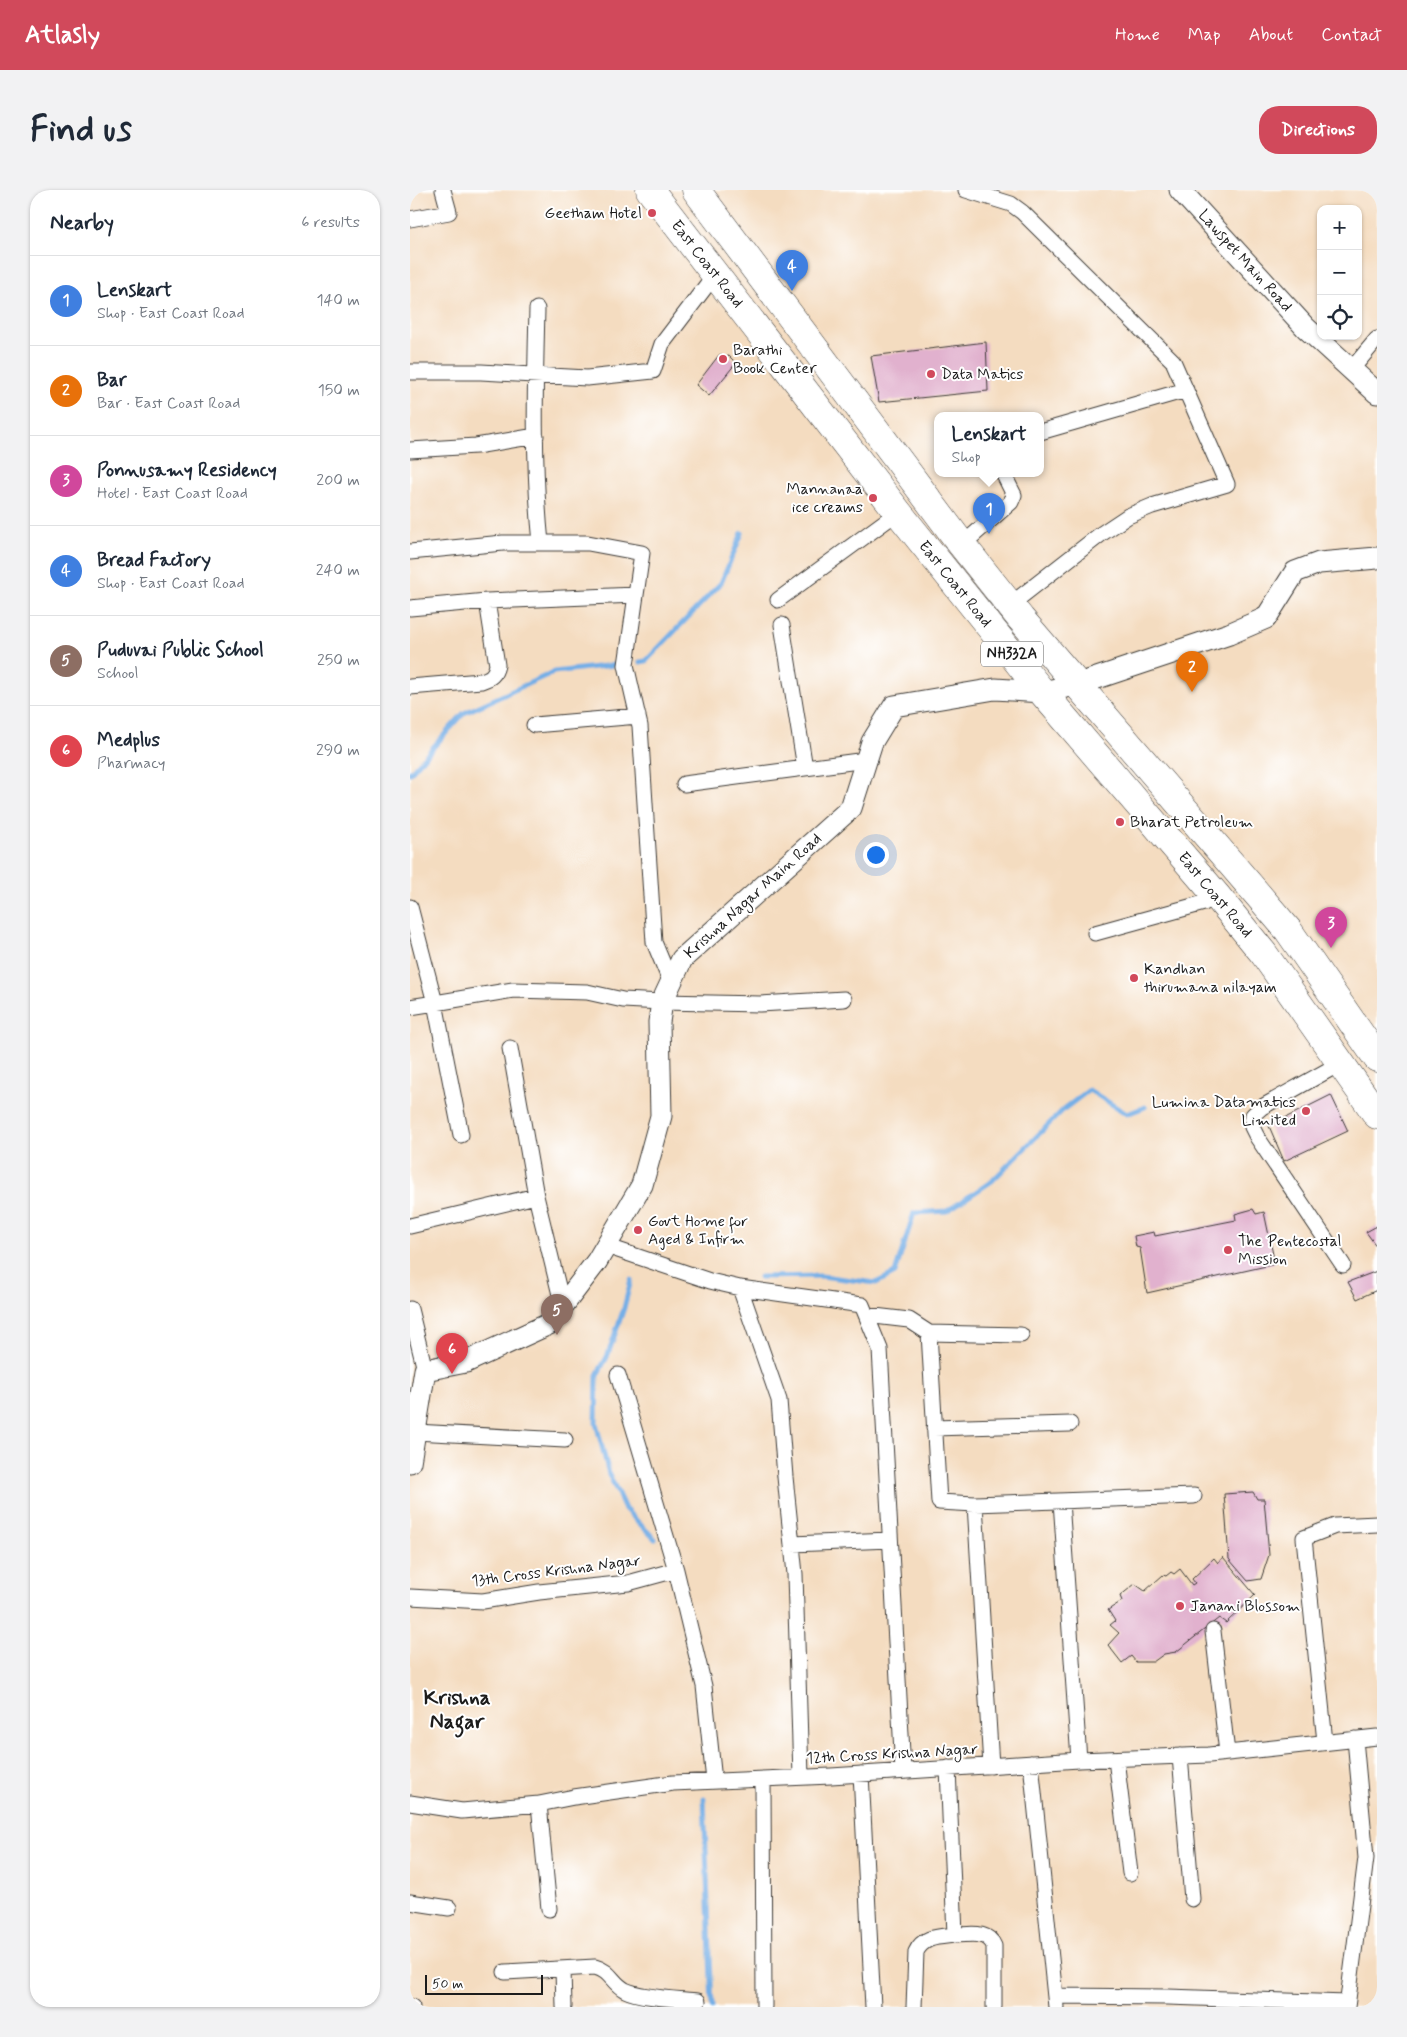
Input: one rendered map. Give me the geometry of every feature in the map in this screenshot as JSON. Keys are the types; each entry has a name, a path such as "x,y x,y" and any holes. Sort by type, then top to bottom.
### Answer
{"highway":[{"name":"East Coast Road","path":"650,190 716,273 898,512 1042,692 1216,895 1264,954 1377,1115"},
{"name":"East Coast Road","path":"696,190 962,545 1076,685 1288,930 1377,1058"}],"street":[{"path":"410,219 449,212 443,190"},
{"path":"966,190 1011,204 1022,212 1173,361 1227,484 1152,506 1128,516 1101,534 1010,605"},
{"name":"Lawspet Main Road","path":"1180,190 1306,328 1377,393"},
{"path":"410,372 481,372 587,378 653,371 662,344 716,273"},
{"path":"537,309 535,375 537,499 542,543"},
{"path":"1351,370 1377,339"},
{"path":"1044,431 1186,390"},
{"path":"410,450 476,446 536,436"},
{"path":"962,545 1011,502 1014,495 1005,477"},
{"path":"778,600 898,512"},
{"path":"410,552 503,543 588,543 642,553 626,665 640,726 654,942 667,993"},
{"path":"1042,692 1076,685 1229,634 1266,618 1295,572 1319,563 1377,558"},
{"path":"410,608 487,601 636,595"},
{"path":"410,687 481,681 490,678 496,672 487,601"},
{"path":"782,625 805,768"},
{"name":"Krishna Nagar Main Road","path":"425,1370 466,1362 549,1324 563,1307 606,1246 642,1185 661,1116 659,1022 667,993 682,959 850,808 872,742 894,706 995,689 1042,692"},
{"path":"534,725 638,716"},
{"path":"684,784 866,760"},
{"path":"1096,933 1204,903 1216,895"},
{"path":"410,907 435,1003 462,1135"},
{"path":"410,1007 513,990 587,992 623,1000 667,993 760,1004 844,999"},
{"path":"510,1048 536,1196 563,1307"},
{"path":"1341,1063 1262,1106 1253,1115 1252,1127 1343,1266"},
{"path":"410,1226 536,1196"},
{"path":"606,1246 710,1281 740,1288 862,1305 880,1349 903,1771"},
{"path":"740,1288 779,1400 795,1574 801,1777"},
{"path":"410,1309 425,1370 410,1462"},
{"path":"866,1315 908,1320 929,1333 1021,1334"},
{"path":"929,1333 939,1502 975,1504 1194,1496"},
{"path":"618,1375 676,1570 704,1686 714,1781"},
{"path":"934,1428 1070,1424"},
{"path":"415,1432 565,1440"},
{"path":"1060,1501 1079,1760"},
{"path":"975,1504 990,1766"},
{"path":"1325,1742 1304,1538 1335,1526 1377,1524"},
{"path":"792,1544 890,1540"},
{"name":"13th Cross Krishna Nagar","path":"410,1597 483,1601 538,1592 628,1583 676,1570"},
{"path":"1213,1631 1226,1753"},
{"name":"12th Cross Krishna Nagar","path":"410,1803 462,1811 539,1804 673,1783 1226,1753 1377,1737"},
{"path":"1031,1763 1056,2001 1346,2005 1366,1858 1355,1739"},
{"path":"1180,1756 1192,1899"},
{"path":"1116,1759 1130,1873"},
{"path":"948,1768 955,1935"},
{"path":"862,1774 873,2007"},
{"path":"763,1779 764,2007"},
{"path":"539,1804 550,1909"},
{"path":"410,1902 449,1908"},
{"path":"914,2007 916,1952 918,1946 924,1940 933,1937 955,1935 985,1935 991,1939 994,1946 994,2007"},
{"path":"506,1972 595,1967 604,1969 623,1989 634,1993 698,2001"},
{"path":"563,1969 564,2007"}],"building":[{"name":"Data Matics","path":"986,342 988,391 879,402 871,356"},
{"path":"722,354 725,357 729,356 736,363 709,396 696,385 719,355"},
{"path":"1331,1095 1348,1131 1284,1161 1269,1126"},
{"path":"1253,1209 1256,1214 1264,1212 1275,1264 1147,1293 1140,1248 1136,1247 1134,1236 1154,1232 1155,1236 1236,1220 1235,1214"},
{"path":"1377,1226 1377,1247 1366,1232"},
{"path":"1377,1271 1377,1290 1357,1299 1348,1282"},
{"name":"Janani Blossom","path":"1253,1492 1257,1499 1264,1499 1269,1555 1261,1579 1248,1581 1229,1559 1224,1494"},
{"name":"Janani Blossom","path":"1223,1557 1255,1595 1226,1623 1219,1618 1176,1652 1164,1654 1153,1662 1136,1662 1131,1656 1122,1663 1108,1645 1119,1633 1110,1625 1115,1621 1108,1610 1122,1601 1120,1596 1135,1584 1145,1591 1163,1575 1166,1576 1171,1572 1174,1574 1180,1569 1192,1585 1195,1583 1192,1579 1214,1558 1218,1563"}],"waterway":[{"path":"640,662 646,661 721,583 742,533"},
{"path":"410,773 464,713 554,672 614,665"},
{"path":"760,1277 821,1276 876,1283 895,1273 914,1213 947,1211 992,1181 1064,1109 1089,1090 1127,1114 1145,1107"},
{"path":"631,1280 624,1308 607,1357 597,1375 596,1423 609,1474 625,1509 655,1539"},
{"path":"704,1799 712,2007"}],"place":[{"name":"Geetham Hotel","path":"652,213"},
{"name":"Bread Factory","path":"792,291"},
{"name":"Barathi Book Center","path":"723,359"},
{"name":"Data Matics","path":"931,374"},
{"name":"Mannanaa ice creams","path":"873,498"},
{"name":"Lenskart","path":"989,534"},
{"name":"Bar","path":"1192,692"},
{"name":"Bharat Petroleum","path":"1120,822"},
{"name":"Ponnusamy Residency","path":"1331,948"},
{"name":"Kandhan thirumana nilayam","path":"1134,978"},
{"name":"Lumina Datamatics Limited","path":"1306,1111"},
{"name":"Govt Home for Aged & Infirm","path":"638,1230"},
{"name":"The Pentecostal Mission","path":"1228,1250"},
{"name":"Puduvai Public School","path":"557,1335"},
{"name":"Medplus","path":"452,1374"},
{"name":"Janani Blossom","path":"1180,1606"}],"district":[{"name":"Krishna Nagar","path":"457,1710"}]}
